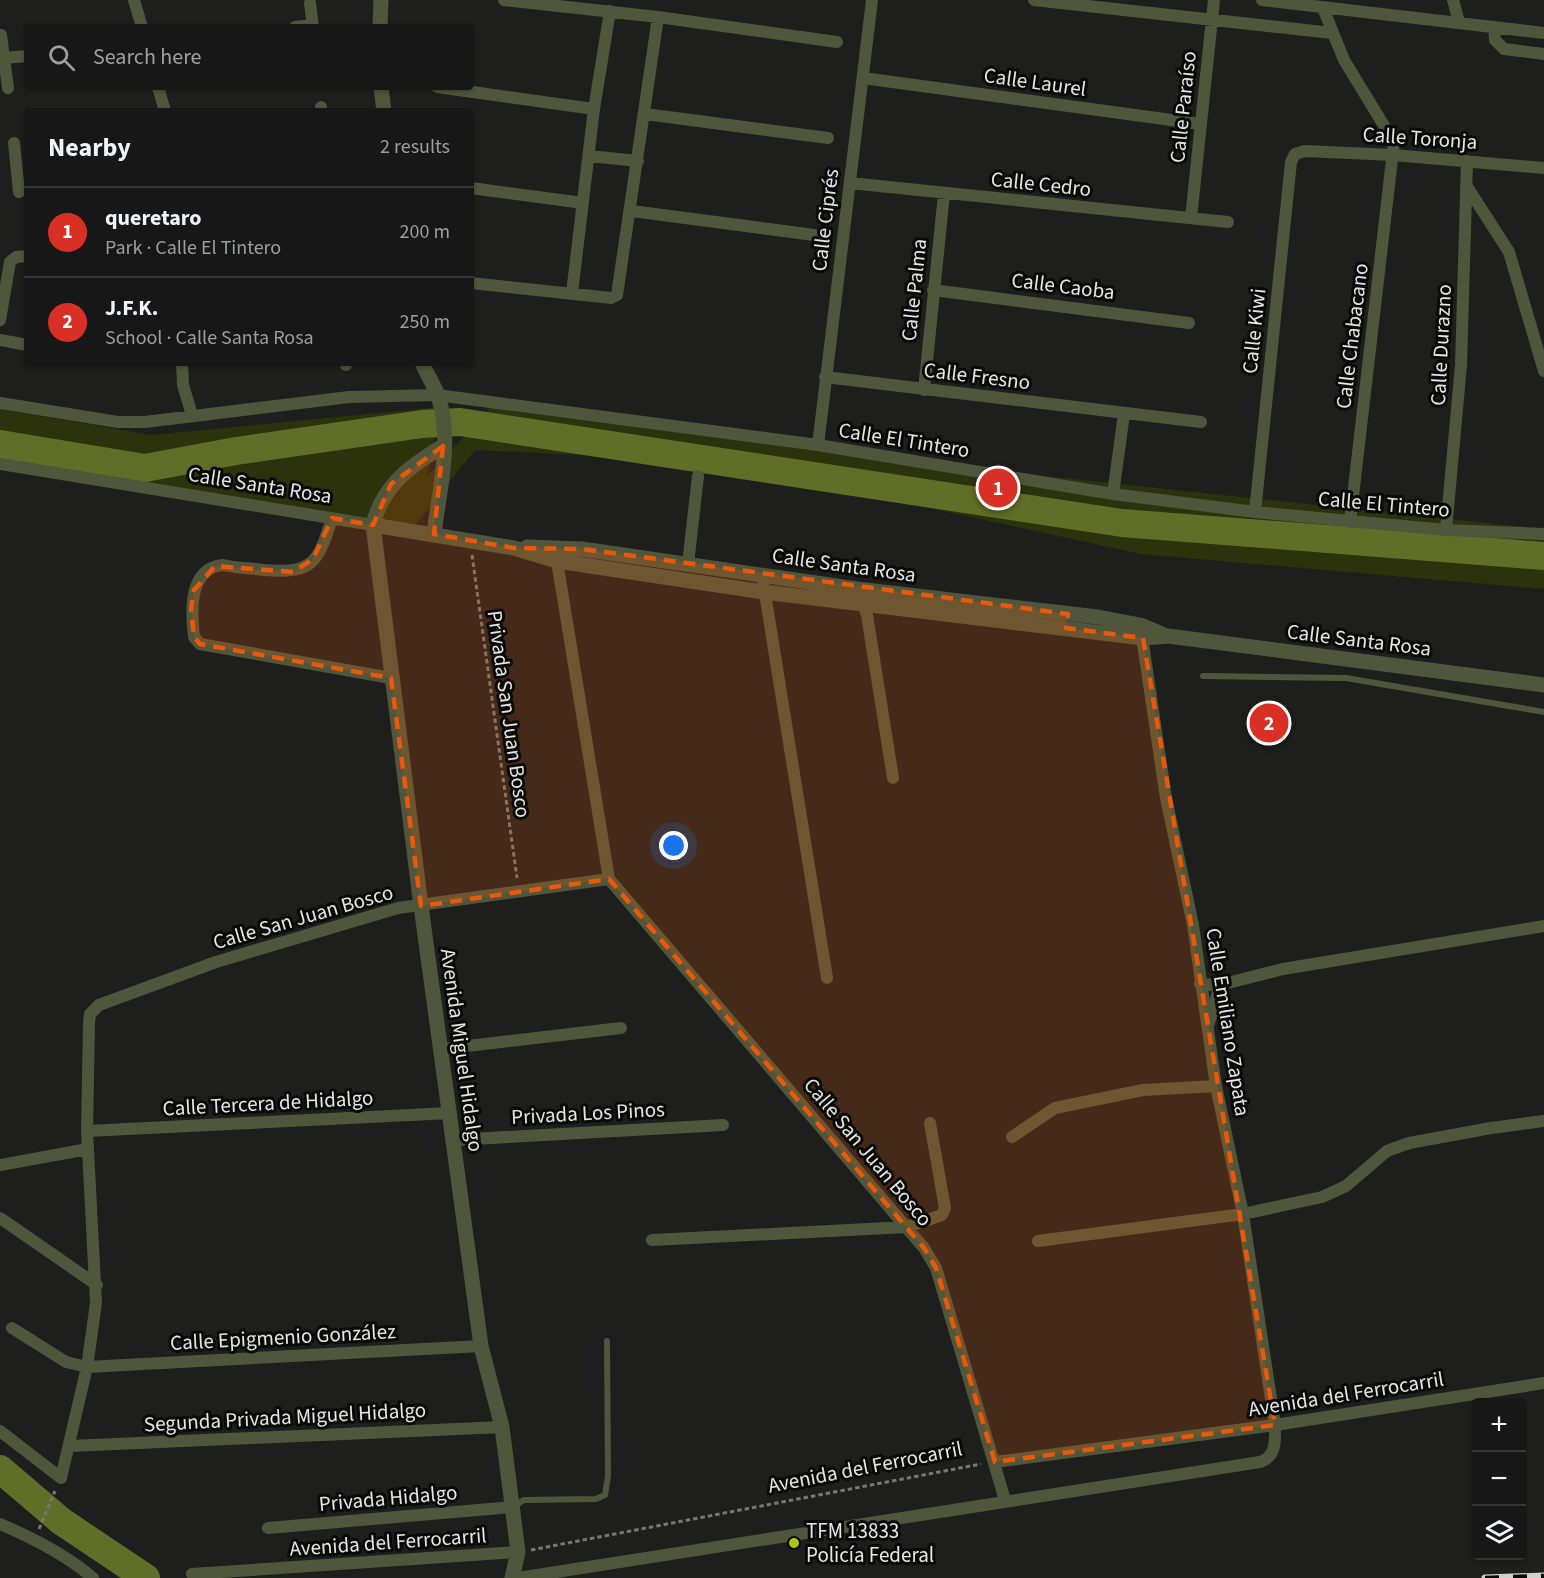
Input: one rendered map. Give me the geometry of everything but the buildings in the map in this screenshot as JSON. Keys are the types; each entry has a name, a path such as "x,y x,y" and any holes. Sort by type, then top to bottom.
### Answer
{"street":[{"path":"134,0 141,24"},
{"path":"380,24 381,0"},
{"path":"504,0 658,17 837,42"},
{"name":"Calle Ciprés","path":"818,445 872,0"},
{"path":"1034,0 1332,33"},
{"name":"Calle Paraíso","path":"1191,218 1214,0"},
{"path":"1262,0 1544,33"},
{"path":"1453,0 1459,22"},
{"path":"310,3 313,24"},
{"path":"1323,8 1344,60 1391,135 1393,155"},
{"path":"572,293 594,109 610,11"},
{"path":"474,283 611,298 617,296 632,211 658,17"},
{"path":"1494,27 1495,40 1504,50 1544,54"},
{"path":"1,35 8,88"},
{"path":"4,58 24,56"},
{"name":"Calle Laurel","path":"863,78 1202,124"},
{"path":"159,90 164,108"},
{"path":"381,90 384,108"},
{"path":"458,90 594,109"},
{"path":"645,114 828,138"},
{"path":"14,143 21,158 19,192"},
{"name":"Calle Toronja","path":"1294,154 1305,151 1393,155 1544,168"},
{"name":"Calle Kiwi","path":"1255,512 1291,162 1294,154"},
{"name":"Calle Chabacano","path":"1350,522 1393,155"},
{"path":"589,156 638,161"},
{"name":"Calle Durazno","path":"1446,530 1461,365 1467,161"},
{"name":"Calle Cedro","path":"850,183 1228,222"},
{"path":"1466,185 1509,252 1544,371"},
{"path":"474,188 583,203"},
{"name":"Calle Palma","path":"924,390 944,194"},
{"path":"632,211 814,235"},
{"path":"0,320 12,259 24,257"},
{"name":"Calle Caoba","path":"933,290 1189,322"},
{"path":"0,340 24,344"},
{"path":"182,366 183,385 192,415"},
{"path":"423,366 439,401 443,441 434,534"},
{"name":"Calle Fresno","path":"825,377 1201,422"},
{"name":"Calle El Tintero","path":"0,403 118,422 145,422 349,397 439,401 818,445 1113,494 1255,512 1446,530 1544,534"},
{"path":"1113,494 1124,414"},
{"path":"373,525 377,508 391,484 443,441"},
{"name":"Calle Santa Rosa","path":"0,464 434,534 514,548 556,561 764,592 860,596 1067,621 1544,685"},
{"path":"688,564 698,476"},
{"path":"332,518 324,544 313,559 300,570 286,571 223,565 215,566 205,573 191,599 194,637 200,644 391,678"},
{"name":"Avenida Miguel Hidalgo","path":"373,525 391,678 481,1346 502,1427 518,1552 512,1578"},
{"name":"Calle Santa Rosa","path":"514,548 573,548 661,560 762,575 860,596"},
{"path":"659,576 661,560"},
{"path":"556,561 609,879"},
{"path":"762,575 827,978"},
{"path":"860,596 867,615 893,778"},
{"name":"Calle Emiliano Zapata","path":"518,1578 1005,1500 1260,1462 1268,1459 1274,1451 1275,1425 1243,1215 1216,1086 1193,925 1167,798 1141,632"},
{"name":"Calle San Juan Bosco","path":"87,1131 90,1014 107,1001 216,962 366,915 609,879 907,1227 936,1268 1005,1500"},
{"path":"1200,984 1220,985 1283,969 1544,926"},
{"path":"1207,1030 1220,985"},
{"path":"442,1048 621,1028"},
{"path":"1012,1137 1055,1108 1143,1090 1216,1086"},
{"name":"Calle Tercera de Hidalgo","path":"87,1131 450,1113"},
{"path":"1038,1241 1243,1215 1322,1197 1346,1186 1387,1151 1409,1143 1544,1121"},
{"path":"652,1240 907,1227 945,1212 930,1123"},
{"name":"Privada Los Pinos","path":"454,1140 723,1125"},
{"path":"0,1431 59,1483 70,1446 87,1367 97,1285 87,1131"},
{"path":"0,1165 88,1149"},
{"path":"0,1218 97,1285"},
{"path":"12,1328 66,1362 87,1367"},
{"name":"Calle Epigmenio González","path":"87,1367 481,1346"},
{"name":"Avenida del Ferrocarril","path":"995,1462 1275,1425 1544,1383"},
{"name":"Segunda Privada Miguel Hidalgo","path":"70,1446 502,1427"},
{"name":"Privada Hidalgo","path":"268,1528 512,1507"},
{"path":"0,1524 35,1539 79,1566 93,1578"},
{"name":"Avenida del Ferrocarril","path":"192,1574 518,1552"}],"lane":[{"path":"1203,676 1346,678 1544,712"},
{"path":"512,1507 524,1500 596,1499 605,1495 608,1476 607,1341"}],"path":[{"name":"Privada San Juan Bosco","path":"470,541 519,892"},
{"name":"Avenida del Ferrocarril","path":"518,1552 995,1462"},
{"path":"42,1522 59,1483"}],"highlighted area":[{"path":"443,446 434,534 514,548 582,549 1068,614 1066,628 1143,638 1275,1425 995,1462 936,1268 924,1248 609,879 421,906 391,678 200,644 194,637 191,609 194,590 215,566 293,572 313,559 332,518 373,525 391,484"}],"green space":[{"path":"495,402 940,465 1544,529 1544,589 1140,554 721,462 475,450 416,524 215,499 0,464 0,409 152,435 441,407 427,477"}],"waterway":[{"path":"0,444 145,468 236,451 422,424 460,422 1122,523 1544,556"},
{"path":"0,1469 61,1521 146,1578"}],"railway":[{"path":"1485,1578 1544,1576"}],"place":[{"name":"queretaro","path":"998,488"},
{"name":"J.F.K.","path":"1269,723"},
{"name":"TFM 13833 Policía Federal","path":"794,1543"}]}
